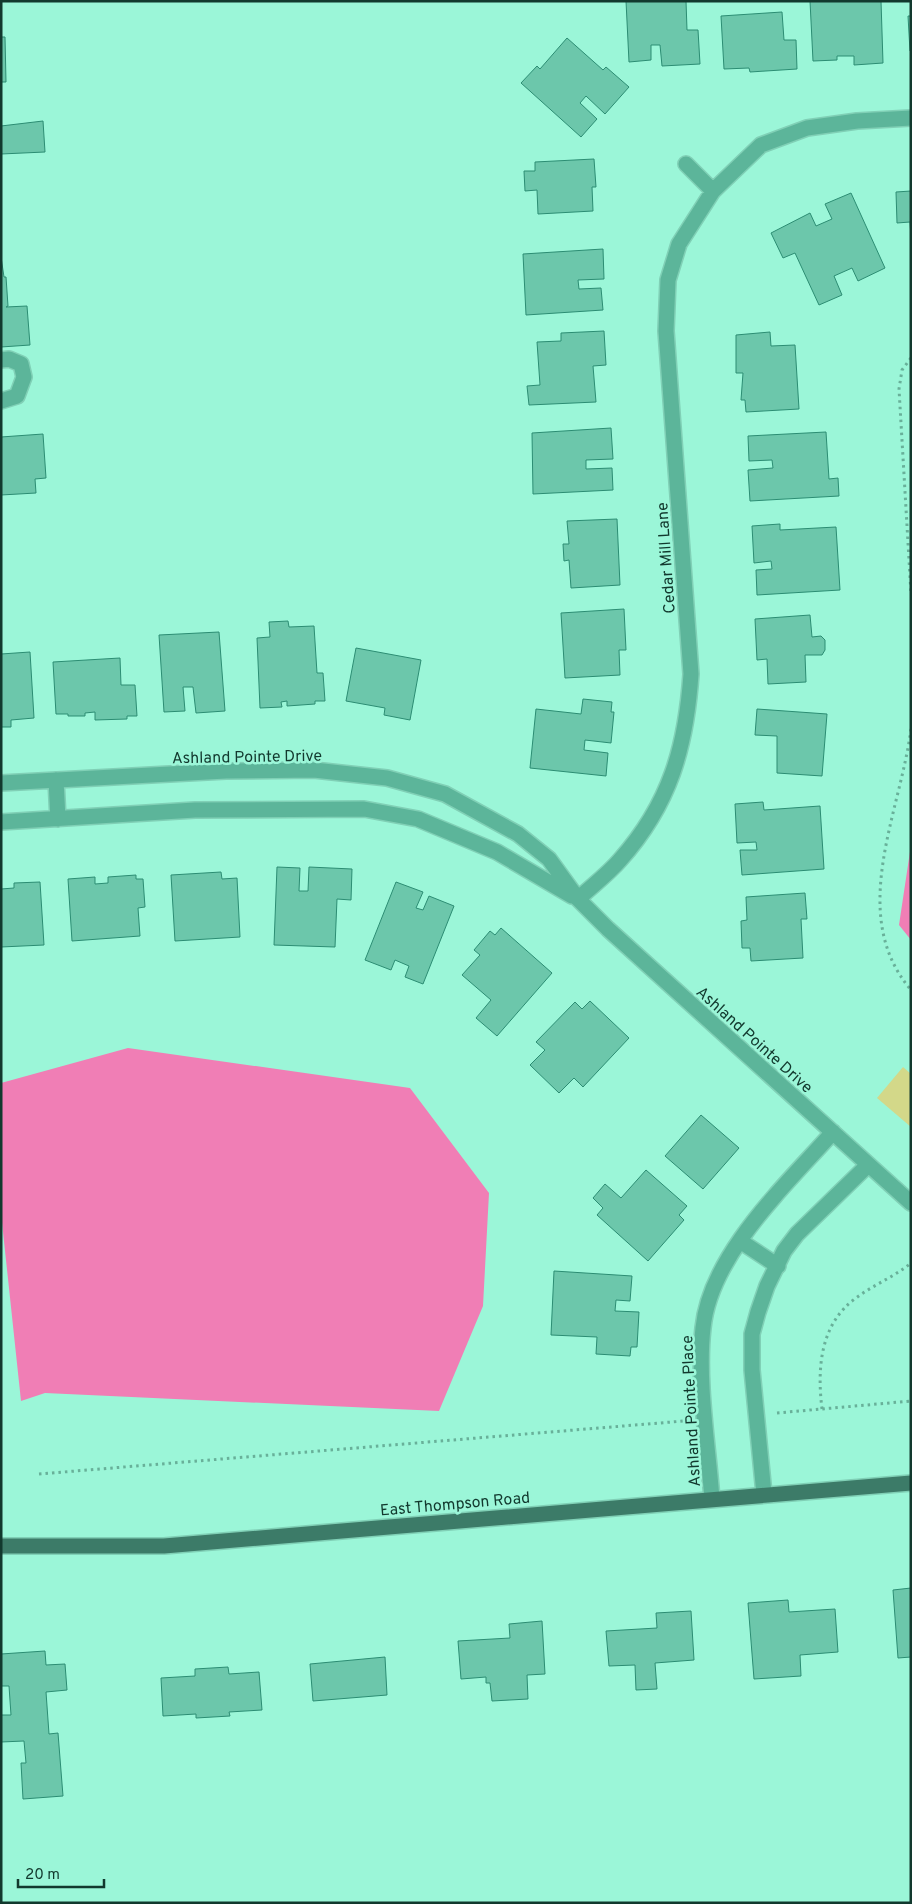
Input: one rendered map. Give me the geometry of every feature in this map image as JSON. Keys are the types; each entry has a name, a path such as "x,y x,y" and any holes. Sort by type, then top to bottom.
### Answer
{"main road":[{"name":"East Thompson Road","path":"1,1546 82,1548 164,1546 712,1498 911,1483"}],"street":[{"name":"Cedar Mill Lane","path":"578,899 620,860 658,809 677,763 688,718 691,674 666,331 668,280 679,244 713,191 761,145 807,128 911,118"},
{"path":"686,164 713,191"},
{"path":"1,360 9,359 21,364 24,377 16,396 1,401"},
{"name":"Ashland Pointe Drive","path":"1,783 226,771 314,770 387,778 445,794 518,834 549,859 578,899 911,1203"},
{"path":"56,780 58,819"},
{"name":"Ashland Pointe Drive","path":"1,822 195,810 364,809 418,819 497,852 578,899"},
{"name":"Ashland Pointe Place","path":"712,1498 702,1368 702,1328 709,1301 740,1241 758,1216 833,1132"},
{"path":"764,1494 752,1370 752,1334 767,1286 797,1234 868,1165"},
{"path":"740,1241 778,1266"}],"path":[{"path":"911,358 902,370 900,389 911,594"},
{"path":"911,730 908,754 880,874 878,909 888,950 904,982 911,990"},
{"path":"822,1409 819,1384 820,1358 838,1314 856,1298 911,1263"},
{"path":"756,1415 911,1401"},
{"path":"39,1474 706,1419"}],"green space":[{"path":"903,1067 911,1074 911,1127 877,1098"}],"shaded area":[{"path":"911,845 911,940 899,925"},
{"path":"128,1048 410,1088 489,1193 483,1306 439,1411 45,1393 21,1401 1,1213 1,1083"}],"building":[{"path":"626,1 686,1 687,30 698,30 700,64 662,66 660,45 651,45 651,60 629,62"},
{"path":"810,1 881,1 883,63 854,65 854,56 837,56 837,60 813,61"},
{"path":"782,12 784,40 796,40 797,69 750,72 749,68 724,69 721,16"},
{"path":"908,16 911,16 911,51 910,51"},
{"path":"1,37 5,37 6,82 1,82"},
{"path":"567,38 603,70 606,67 629,87 605,114 586,96 580,103 597,119 581,137 521,83 537,66 540,69"},
{"path":"43,121 45,152 1,154 1,126"},
{"path":"594,159 596,187 592,187 593,211 538,214 537,190 525,191 524,171 535,171 535,162"},
{"path":"911,191 911,237 910,222 897,223 896,192"},
{"path":"851,193 885,268 858,281 852,268 834,276 842,295 819,305 795,253 783,258 771,233 810,213 816,226 832,219 825,204"},
{"path":"603,249 604,279 578,280 579,289 601,288 603,310 526,315 523,254"},
{"path":"1,257 4,277 6,277 8,306 6,307 27,306 30,345 1,347"},
{"path":"604,331 606,365 593,366 596,402 529,405 527,386 540,385 537,342 561,341 561,333"},
{"path":"770,332 771,346 795,345 799,409 746,412 745,400 741,400 743,373 736,373 736,335"},
{"path":"611,428 613,459 586,460 586,469 612,468 613,490 533,494 532,433"},
{"path":"826,432 829,479 838,478 839,496 750,501 748,470 773,468 772,460 749,461 748,436"},
{"path":"43,434 46,478 35,479 36,493 1,495 1,437"},
{"path":"617,519 620,585 571,588 569,560 564,561 563,544 569,544 567,521"},
{"path":"780,524 780,530 836,527 840,590 757,595 756,570 772,569 771,561 754,563 752,526"},
{"path":"624,609 626,650 619,650 620,675 565,678 561,613"},
{"path":"810,615 812,637 821,636 825,640 825,650 822,655 805,655 806,682 768,684 767,659 757,660 755,619"},
{"path":"288,621 289,627 314,626 317,673 323,673 325,701 315,701 315,704 287,706 287,701 281,702 282,707 260,708 257,638 270,637 269,622"},
{"path":"219,632 225,711 196,713 193,687 183,687 185,711 164,712 159,635"},
{"path":"356,648 421,660 410,720 384,715 385,708 346,701"},
{"path":"30,652 34,718 11,720 11,727 1,727 1,654"},
{"path":"120,658 121,685 135,685 137,716 127,716 127,719 95,720 95,712 85,713 85,716 56,714 53,662"},
{"path":"583,699 612,702 611,712 614,712 611,743 585,740 584,750 608,753 606,776 530,768 536,709 581,714"},
{"path":"757,709 827,714 822,776 777,773 777,736 755,735"},
{"path":"763,802 764,810 820,806 824,869 742,875 740,850 757,850 756,842 737,843 735,804"},
{"path":"277,867 300,868 299,891 308,891 309,867 352,869 351,900 337,899 335,947 274,945"},
{"path":"221,872 222,879 237,878 240,937 175,941 171,875"},
{"path":"136,875 136,879 143,879 145,907 138,908 140,936 72,941 68,879 95,877 95,884 108,883 108,877"},
{"path":"40,882 44,945 1,947 1,889 14,888 14,883"},
{"path":"396,882 423,892 416,908 423,910 429,896 454,906 423,984 405,977 409,966 395,960 391,970 365,960"},
{"path":"805,893 807,919 801,919 803,958 751,961 750,948 742,948 741,921 747,920 746,897"},
{"path":"501,928 552,973 497,1036 476,1018 491,1000 462,975 480,955 474,950 490,931 495,935"},
{"path":"590,1001 629,1038 583,1087 574,1078 559,1093 530,1065 545,1050 536,1042 575,1002 582,1009"},
{"path":"701,1115 739,1148 703,1189 665,1156"},
{"path":"646,1170 687,1206 679,1215 684,1220 648,1261 597,1215 603,1208 593,1198 605,1184 621,1198"},
{"path":"554,1271 632,1276 630,1301 616,1300 615,1311 639,1312 637,1347 631,1347 630,1356 596,1354 597,1337 551,1335"},
{"path":"911,1588 911,1657 898,1658 893,1590"},
{"path":"788,1600 789,1612 835,1609 838,1652 800,1655 801,1676 754,1679 748,1603"},
{"path":"691,1611 694,1660 655,1663 657,1689 636,1690 635,1665 609,1666 606,1631 657,1628 656,1613"},
{"path":"542,1621 545,1674 527,1675 528,1699 492,1701 490,1683 486,1683 486,1677 461,1679 458,1641 510,1638 509,1624"},
{"path":"45,1651 46,1665 65,1664 67,1690 46,1692 49,1734 58,1733 63,1796 23,1799 21,1763 26,1763 24,1741 1,1742 1,1715 11,1715 9,1686 1,1686 1,1654"},
{"path":"385,1657 387,1695 313,1701 310,1664"},
{"path":"228,1667 229,1674 259,1672 262,1710 229,1712 230,1716 196,1718 196,1714 163,1716 161,1678 195,1676 195,1669"}]}
